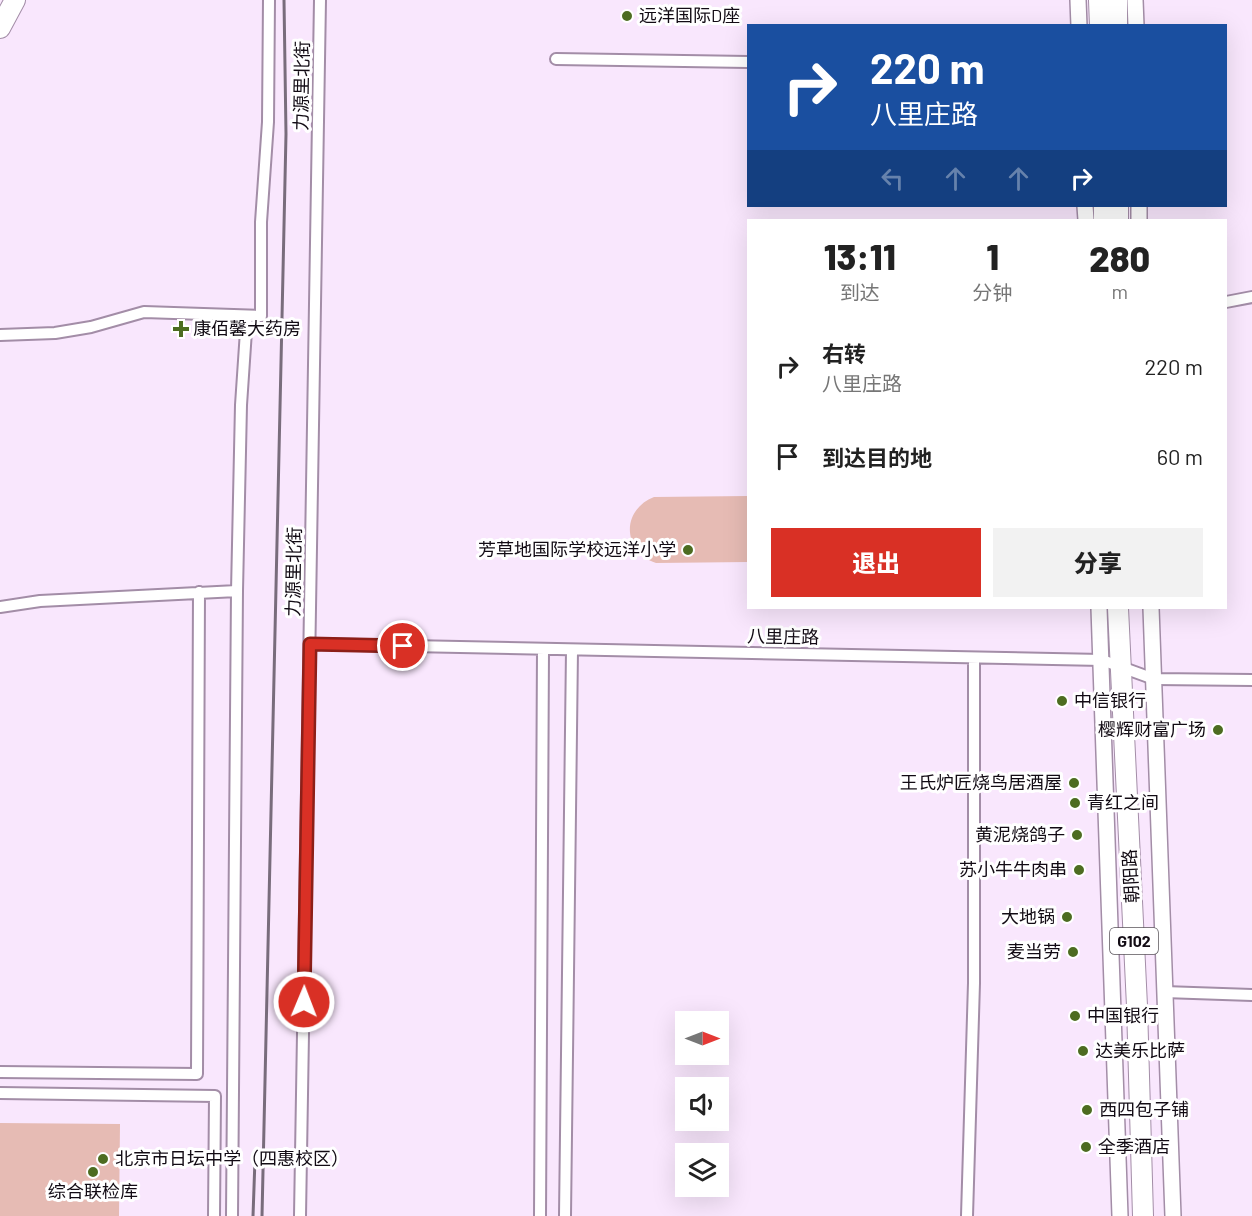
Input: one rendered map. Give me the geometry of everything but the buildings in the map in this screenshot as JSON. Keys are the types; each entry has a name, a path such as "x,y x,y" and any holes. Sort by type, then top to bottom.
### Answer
{"highway":[{"path":"0,28 15,0"},
{"path":"1099,0 1100,24"},
{"path":"1117,0 1117,24"},
{"name":"朝阳路","path":"1118,609 1137,1006 1143,1216"},
{"name":"朝阳路","path":"1131,609 1119,666 1155,1216"}],"street":[{"path":"0,335 55,333 91,327 144,312 261,316 261,222 268,122 269,0"},
{"name":"力源里北街","path":"300,1216 320,0"},
{"path":"1078,0 1079,24"},
{"path":"1135,0 1136,24"},
{"path":"556,60 747,62"},
{"path":"1227,302 1252,297"},
{"path":"232,1216 237,591 241,405 247,316"},
{"path":"0,607 40,601 237,591"},
{"path":"0,1072 197,1074 199,592"},
{"name":"朝阳路","path":"1099,609 1119,666 1120,1216"},
{"name":"朝阳路","path":"1151,609 1173,1216"},
{"name":"八里庄路","path":"310,644 974,658 1119,666 1154,679 1252,680"},
{"path":"540,1216 543,650"},
{"path":"566,1216 572,650"},
{"path":"967,1216 974,983 974,658"},
{"path":"1164,992 1252,995"},
{"path":"0,1093 215,1096 214,1216"}],"shaded area":[{"path":"747,496 747,562 656,563 645,557 632,540 631,520 643,503 654,497"},
{"name":"综合联检库","path":"0,1123 120,1124 119,1216 0,1216"}],"railway":[{"path":"262,1216 286,134 284,0"},
{"path":"253,1216 255,1159"}],"place":[{"name":"远洋国际D座","path":"627,16"},
{"name":"康佰馨大药房","path":"181,329"},
{"name":"芳草地国际学校远洋小学","path":"688,550"},
{"name":"中信银行","path":"1062,701"},
{"name":"樱辉财富广场","path":"1218,730"},
{"name":"王氏炉匠烧鸟居酒屋","path":"1074,783"},
{"name":"青红之间","path":"1075,803"},
{"name":"黄泥烧鸽子","path":"1077,835"},
{"name":"苏小牛牛肉串","path":"1079,870"},
{"name":"大地锅","path":"1067,917"},
{"name":"麦当劳","path":"1073,952"},
{"name":"中国银行","path":"1075,1016"},
{"name":"达美乐比萨","path":"1083,1051"},
{"name":"西四包子铺","path":"1087,1110"},
{"name":"全季酒店","path":"1086,1147"},
{"name":"北京市日坛中学（四惠校区）","path":"103,1159"},
{"name":"综合联检库","path":"93,1172"}],"route":[{"path":"304,1002 310,644 403,646"}]}
